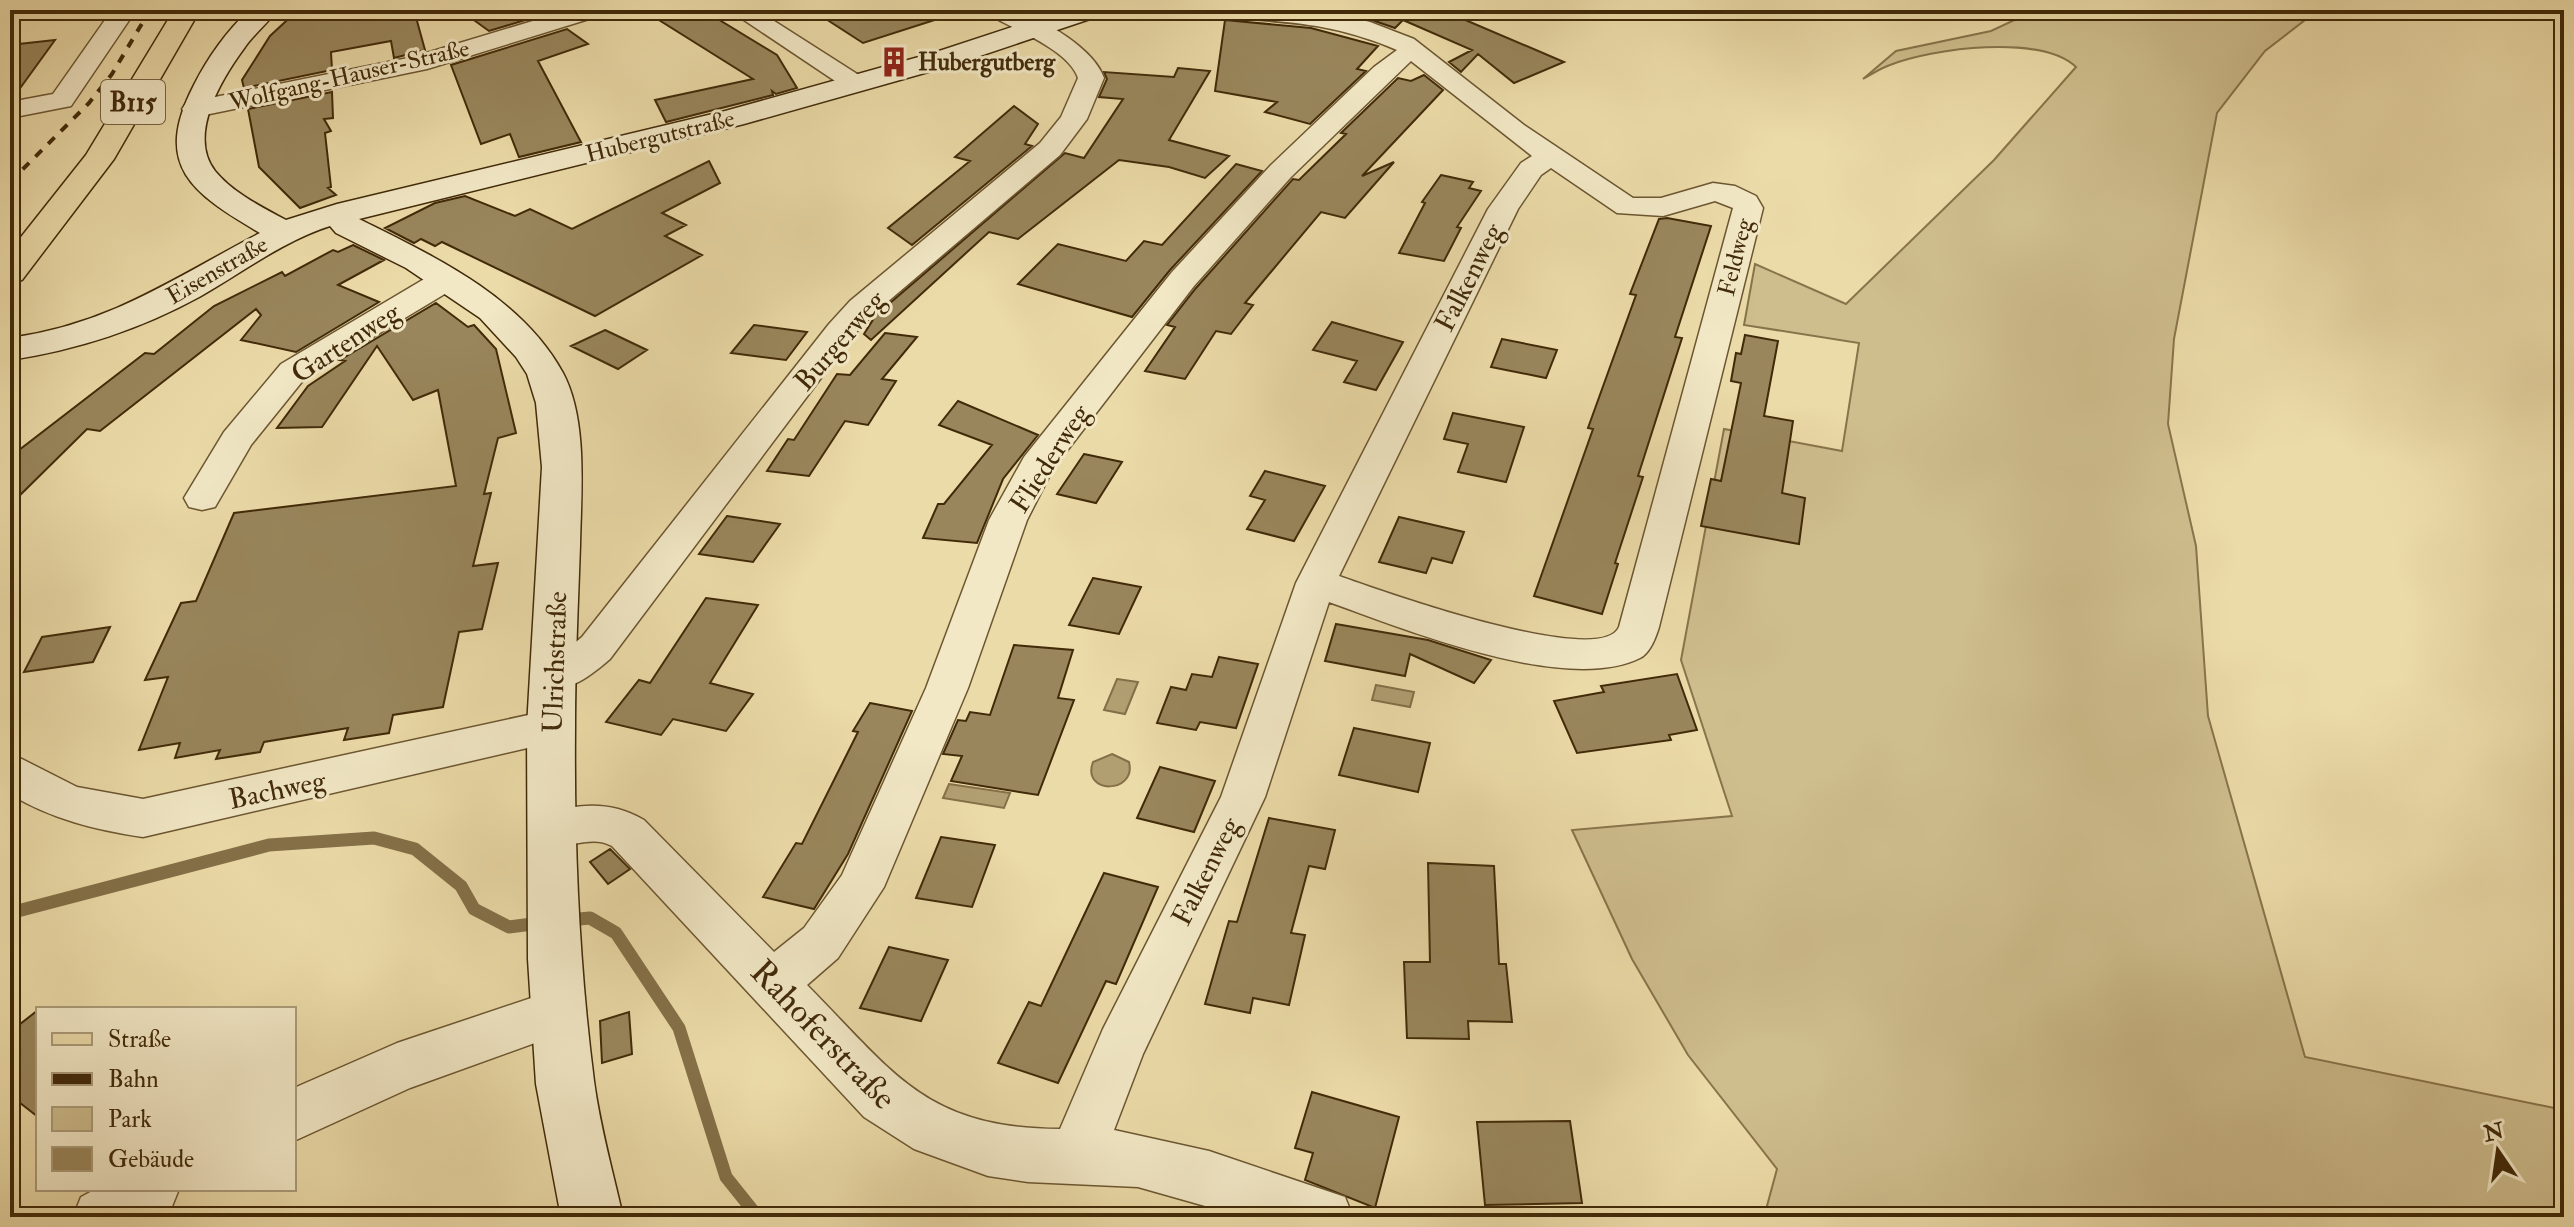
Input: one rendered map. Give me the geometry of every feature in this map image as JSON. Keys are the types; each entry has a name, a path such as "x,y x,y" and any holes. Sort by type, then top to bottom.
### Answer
{"main road":[{"name":"B115","path":"10,273 99,159 187,10"}],"street":[{"path":"10,110 62,100 124,10"},
{"name":"Eisenstraße","path":"10,349 48,343 146,309 283,232 228,199 193,164 188,140 188,126 195,109 229,50 264,10"},
{"name":"Wolfgang-Hauser-Straße","path":"195,109 418,64 594,10"},
{"path":"741,10 856,84"},
{"path":"997,10 1035,30"},
{"name":"Hubergutstraße","path":"283,232 337,214 661,137 856,84 1035,30 1090,10"},
{"name":"Feldweg","path":"1223,10 1300,14 1341,21 1392,38 1417,51 1514,131 1627,207 1663,207 1703,194 1725,192 1746,202 1748,208 1635,639 1615,652 1596,654 1534,649 1439,624 1316,583"},
{"name":"Burgerweg","path":"553,675 571,669 596,648 840,331 861,308 1064,134 1089,88 1088,69 1074,52 1035,30"},
{"name":"Fliederweg","path":"773,983 821,943 860,887 947,688 1008,520 1037,465 1121,355 1241,214 1383,72 1402,56 1417,51"},
{"name":"Falkenweg","path":"1081,1154 1090,1118 1121,1046 1243,797 1316,583 1503,209 1531,169 1551,156"},
{"name":"Ulrichstraße","path":"337,214 347,226 447,279 492,311 512,330 545,374 555,403 562,467 551,727 552,885 565,1084 592,1217"},
{"name":"Gartenweg","path":"202,498 236,440 293,371 447,279"},
{"name":"Bachweg","path":"10,771 34,789 83,809 143,818 551,727"},
{"name":"Rahoferstraße","path":"552,830 603,822 617,825 628,833 883,1099 909,1119 943,1137 989,1151 1028,1155 1081,1154 1137,1160 1213,1179 1325,1217"},
{"path":"296,1114 397,1068 558,985"},
{"path":"101,1217 147,1191"}],"green space":[{"path":"2036,10 2336,10 2309,17 2265,51 2217,113 2174,339 2168,424 2196,546 2208,716 2305,1057 2564,1110 2564,1217 1764,1217 1777,1169 1688,1055 1632,959 1572,830 1732,816 1681,660 1724,429 1842,451 1859,343 1744,325 1755,264 1846,304 1994,160 2076,67 2060,57 2038,50 1986,47 1909,59 1863,79 1896,51 1991,31"}],"shaded area":[{"path":"1117,679 1138,682 1125,714 1104,710"},
{"path":"1376,685 1414,692 1410,707 1372,700"},
{"path":"1112,754 1129,762 1129,773 1118,785 1101,785 1091,773 1093,762"},
{"path":"949,784 1010,793 1004,808 943,798"}],"building":[{"path":"298,10 414,10 425,50 394,58 391,41 331,52 332,70 244,88 242,80 270,36"},
{"path":"460,10 540,10 545,14 489,31"},
{"path":"643,10 703,10 777,55 797,88 776,94 772,91 773,95 666,122 655,100 753,79"},
{"path":"812,10 946,10 947,16 863,43"},
{"path":"1404,10 1442,10 1564,62 1514,83 1478,54 1461,72 1449,62 1472,50 1403,20 1395,28 1363,17 1401,18"},
{"path":"1225,20 1311,28 1378,46 1357,69 1366,71 1310,124 1265,112 1277,102 1215,91"},
{"path":"567,29 588,44 538,61 581,142 519,157 510,134 481,144 451,65"},
{"path":"55,40 13,98 10,99 10,45"},
{"path":"1178,68 1210,71 1169,140 1229,156 1205,178 1169,167 1119,160 1018,239 989,232 871,340 864,334 876,315 1065,153 1084,158 1123,99 1099,97 1107,79 1104,72 1174,77"},
{"path":"1424,75 1443,90 1362,176 1394,162 1345,218 1321,212 1245,303 1253,305 1231,334 1216,331 1185,379 1145,371 1175,327 1167,325 1293,179 1299,180 1346,134 1341,133 1398,78 1411,81"},
{"path":"332,92 333,118 324,119 331,131 325,133 331,187 328,188 336,195 300,208 259,167 248,109"},
{"path":"1014,106 1038,124 1025,144 1032,146 912,245 888,228 970,161 955,157"},
{"path":"709,161 720,183 662,213 686,225 665,236 702,255 595,316 442,242 435,246 421,239 414,243 385,228 435,203 465,196 515,216 530,209 572,229"},
{"path":"1236,164 1262,171 1170,270 1132,317 1018,284 1058,244 1126,261 1144,241 1162,245"},
{"path":"1441,175 1473,182 1469,188 1481,191 1457,227 1461,228 1444,261 1399,253 1425,203 1422,202"},
{"path":"1659,219 1711,226 1675,337 1682,338 1638,476 1643,477 1602,614 1534,596 1593,429 1588,428 1636,295 1630,294"},
{"path":"353,245 384,260 338,285 379,302 296,352 241,340 261,315 256,309 100,431 87,429 10,505 10,457 145,353 154,354 214,306 282,272 285,276 333,250 338,252"},
{"path":"436,303 468,327 474,325 496,349 516,433 498,438 484,494 491,493 473,566 498,563 482,629 459,632 443,707 393,715 389,733 344,740 348,728 264,742 260,752 216,759 220,750 175,758 180,743 139,750 168,677 145,680 181,603 196,601 234,513 456,486 438,390 413,400 377,346 322,427 277,428 308,386 345,361 340,360"},
{"path":"1332,322 1403,342 1376,390 1344,382 1357,361 1313,350"},
{"path":"754,325 807,332 786,360 731,353"},
{"path":"605,330 647,350 618,369 571,346"},
{"path":"885,333 917,337 882,379 896,381 868,425 845,421 809,476 767,471 788,439 794,440 837,374 850,375"},
{"path":"1745,335 1778,341 1764,416 1793,421 1782,493 1805,498 1799,544 1701,526 1711,479 1721,481 1741,383 1731,381 1736,353 1741,354"},
{"path":"1502,339 1557,350 1546,378 1491,367"},
{"path":"958,401 1038,435 1003,479 977,543 923,538 938,504 944,504 992,445 939,425"},
{"path":"1453,413 1524,427 1506,482 1458,472 1468,444 1444,439"},
{"path":"1084,454 1122,462 1096,503 1057,494"},
{"path":"1265,471 1325,486 1294,541 1247,529 1265,500 1250,496"},
{"path":"727,516 780,524 753,562 699,554"},
{"path":"1399,517 1464,532 1452,563 1432,558 1426,573 1379,562"},
{"path":"1093,578 1141,587 1119,634 1069,625"},
{"path":"706,598 758,605 710,683 753,694 726,731 673,719 661,735 606,722 639,680 650,683"},
{"path":"1336,624 1428,640 1491,660 1474,683 1410,654 1405,676 1325,661"},
{"path":"110,627 93,662 24,672 42,637"},
{"path":"1014,645 1073,650 1058,698 1074,700 1038,795 951,781 962,756 943,754 958,720 966,721 970,712 990,715"},
{"path":"1219,657 1258,664 1236,728 1200,722 1196,730 1157,723 1171,687 1186,690 1192,674 1212,677"},
{"path":"1677,674 1697,730 1669,735 1671,740 1577,753 1554,701 1604,692 1601,686"},
{"path":"870,703 912,711 848,854 814,909 763,897 796,843 802,844 858,732 853,731"},
{"path":"1354,728 1430,743 1418,792 1339,775"},
{"path":"1160,767 1215,781 1194,832 1137,818"},
{"path":"1269,818 1335,830 1325,869 1309,866 1291,933 1305,935 1289,1005 1253,998 1250,1013 1205,1004 1229,921 1237,922"},
{"path":"941,837 995,845 972,907 916,898"},
{"path":"610,849 630,869 608,884 590,862"},
{"path":"1428,863 1494,866 1499,964 1506,964 1512,1022 1468,1021 1469,1039 1407,1038 1404,962 1430,962"},
{"path":"1104,873 1158,887 1116,984 1106,981 1058,1083 998,1063 1029,1002 1041,1006"},
{"path":"889,947 948,960 921,1021 860,1008"},
{"path":"36,1012 36,1115 10,1095 10,1032"},
{"path":"629,1012 632,1054 602,1063 600,1021"},
{"path":"1312,1092 1399,1117 1375,1208 1305,1180 1313,1153 1295,1148"},
{"path":"1570,1121 1582,1203 1485,1205 1477,1122"}],"waterway":[{"path":"10,913 269,845 374,838 415,849 461,886 474,909 509,927 540,923"},
{"path":"568,920 590,918 616,933 679,1028 726,1177 758,1217"}],"railway":[{"path":"10,182 89,103 112,74 150,10"}],"place":[{"name":"Hubergutberg","path":"894,62"}]}
